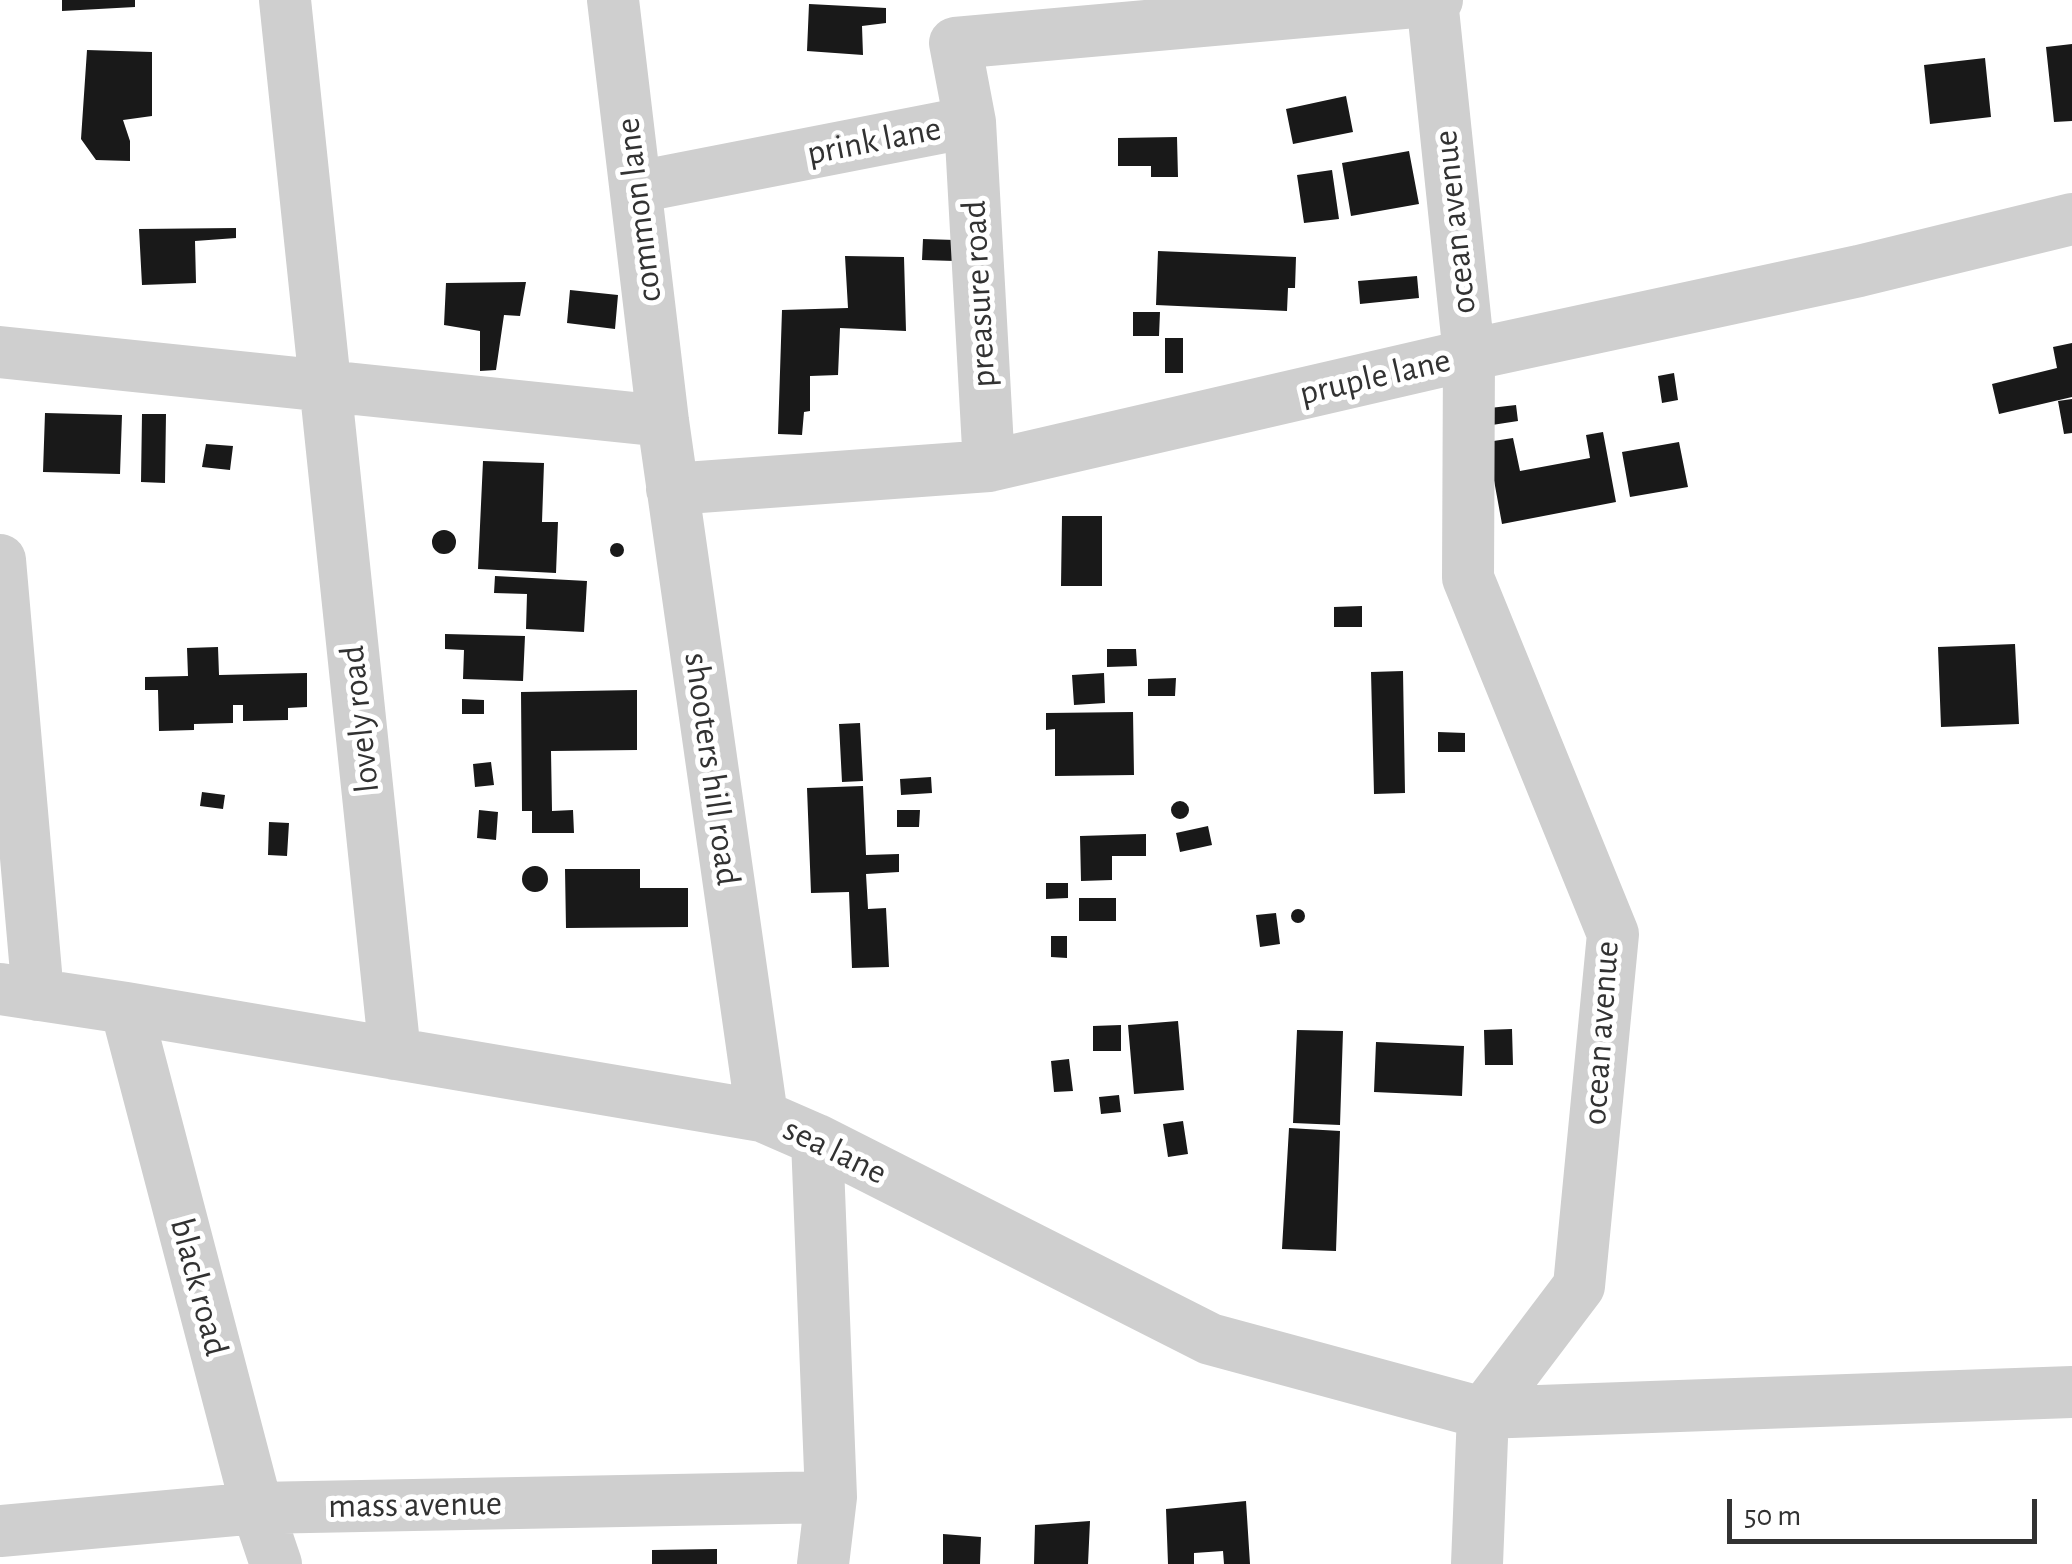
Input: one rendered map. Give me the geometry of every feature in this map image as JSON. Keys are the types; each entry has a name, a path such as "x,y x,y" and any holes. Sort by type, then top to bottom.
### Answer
{"street":[{"name":"lovely road","path":"285,0 396,1054"},
{"name":"common lane","path":"613,0 663,421"},
{"name":"prink lane","path":"637,186 970,122 956,22 1433,0"},
{"name":"ocean avenue","path":"1433,0 1469,356 1468,578 1613,934 1578,1286 1483,1413"},
{"name":"preasure road","path":"970,122 989,466"},
{"name":"pruple lane","path":"672,489 989,466 1859,271 2072,219"},
{"path":"0,352 663,421"},
{"name":"shooters hill road","path":"663,421 762,1116"},
{"path":"0,560 19,992"},
{"name":"sea lane","path":"19,992 762,1116 817,1140 1210,1339 1483,1413"},
{"name":"black road","path":"126,1008 256,1508 276,1564"},
{"path":"817,1140 831,1497 824,1564"},
{"path":"1477,1564 1483,1413 2072,1392"},
{"name":"mass avenue","path":"0,1531 256,1508 831,1497"}],"building":[{"path":"62,0 135,0 135,7 62,11"},
{"path":"809,4 886,8 886,23 862,26 863,55 807,51"},
{"path":"2072,44 2072,121 2054,122 2046,47"},
{"path":"87,50 152,52 152,116 123,120 130,141 130,161 96,160 81,139"},
{"path":"1985,58 1991,117 1930,124 1924,65"},
{"path":"1346,96 1353,132 1293,144 1286,109"},
{"path":"1177,137 1178,177 1151,177 1151,166 1118,166 1118,138"},
{"path":"1409,151 1419,204 1351,216 1342,163"},
{"path":"1332,170 1339,219 1304,223 1297,175"},
{"path":"236,228 236,238 195,241 196,283 142,285 139,229"},
{"path":"923,239 955,240 955,261 922,260"},
{"path":"1158,251 1296,257 1295,288 1288,288 1287,311 1156,305"},
{"path":"845,256 904,257 906,331 840,328 838,375 810,376 810,411 804,412 802,435 778,434 782,310 848,308"},
{"path":"1417,276 1419,298 1360,304 1358,281"},
{"path":"526,282 520,316 504,315 496,370 480,371 480,331 444,325 446,283"},
{"path":"570,290 618,295 615,329 567,323"},
{"path":"1133,312 1160,312 1159,336 1133,336"},
{"path":"1165,338 1183,338 1183,373 1165,373"},
{"path":"2072,343 2072,397 1999,414 1992,384 2057,368 2053,347"},
{"path":"1674,373 1678,400 1662,403 1658,376"},
{"path":"2072,399 2072,433 2064,434 2058,401"},
{"path":"1516,405 1518,421 1492,425 1490,408"},
{"path":"45,413 122,415 120,474 43,472"},
{"path":"142,414 166,414 165,483 141,482"},
{"path":"1603,432 1616,502 1502,524 1487,442 1513,438 1520,471 1590,458 1586,435"},
{"path":"1679,442 1688,487 1630,497 1622,452"},
{"path":"206,444 233,446 230,470 202,467"},
{"path":"483,461 544,463 542,522 558,522 556,573 478,569"},
{"path":"1062,516 1102,516 1102,586 1061,586"},
{"path":"444,530 456,542 444,554 432,542"},
{"path":"617,543 624,550 617,557 610,550"},
{"path":"495,576 587,581 584,632 526,629 527,594 494,593"},
{"path":"1362,606 1362,627 1334,627 1334,607"},
{"path":"445,634 525,636 523,681 463,679 464,650 445,649"},
{"path":"2015,644 2019,724 1941,727 1938,647"},
{"path":"218,647 219,675 307,673 307,707 288,708 288,720 243,721 243,705 233,705 233,723 194,724 194,730 159,731 158,690 145,690 145,677 188,676 187,648"},
{"path":"1107,649 1136,649 1137,666 1107,667"},
{"path":"1403,671 1405,793 1374,794 1371,672"},
{"path":"1104,673 1105,703 1074,705 1072,675"},
{"path":"1176,678 1175,696 1148,696 1148,679"},
{"path":"637,690 637,750 551,751 552,811 573,810 574,833 532,833 532,811 522,811 521,692"},
{"path":"462,699 484,700 484,714 462,714"},
{"path":"1133,712 1134,775 1055,776 1055,729 1046,730 1046,713"},
{"path":"860,723 863,781 842,782 839,724"},
{"path":"1438,732 1465,733 1465,752 1438,752"},
{"path":"491,762 494,785 475,787 473,764"},
{"path":"931,777 932,793 901,795 900,779"},
{"path":"863,786 866,855 899,854 899,872 866,874 868,909 886,908 889,967 852,968 849,892 811,893 807,788"},
{"path":"202,792 225,795 223,809 200,806"},
{"path":"1180,801 1189,810 1180,819 1171,810"},
{"path":"479,810 498,812 496,840 477,838"},
{"path":"897,810 920,810 919,827 897,827"},
{"path":"269,822 289,823 287,856 268,855"},
{"path":"1208,826 1212,845 1180,852 1176,833"},
{"path":"1146,834 1146,856 1112,856 1112,880 1081,881 1080,836"},
{"path":"535,866 544,870 548,879 544,888 535,892 526,888 522,879 526,870"},
{"path":"565,869 640,869 640,888 688,888 688,927 566,928"},
{"path":"1046,883 1068,883 1068,898 1046,899"},
{"path":"1079,898 1116,898 1116,921 1079,921"},
{"path":"1298,909 1305,916 1298,923 1291,916"},
{"path":"1276,913 1280,944 1260,947 1256,915"},
{"path":"1051,936 1067,936 1067,958 1051,957"},
{"path":"1178,1021 1184,1090 1134,1094 1128,1025"},
{"path":"1121,1025 1121,1051 1093,1051 1093,1026"},
{"path":"1512,1029 1513,1065 1485,1065 1484,1030"},
{"path":"1297,1030 1343,1031 1340,1125 1293,1123"},
{"path":"1376,1042 1464,1046 1462,1096 1374,1092"},
{"path":"1069,1059 1073,1091 1054,1092 1051,1061"},
{"path":"1119,1095 1121,1112 1101,1114 1099,1097"},
{"path":"1183,1121 1188,1154 1168,1157 1163,1124"},
{"path":"1289,1128 1340,1131 1336,1251 1282,1249"},
{"path":"1246,1501 1250,1564 1224,1564 1223,1551 1194,1553 1194,1564 1168,1564 1166,1509"},
{"path":"1090,1521 1088,1564 1034,1564 1035,1525"},
{"path":"943,1534 981,1537 980,1564 943,1564"},
{"path":"717,1549 717,1564 652,1564 652,1550"}]}
